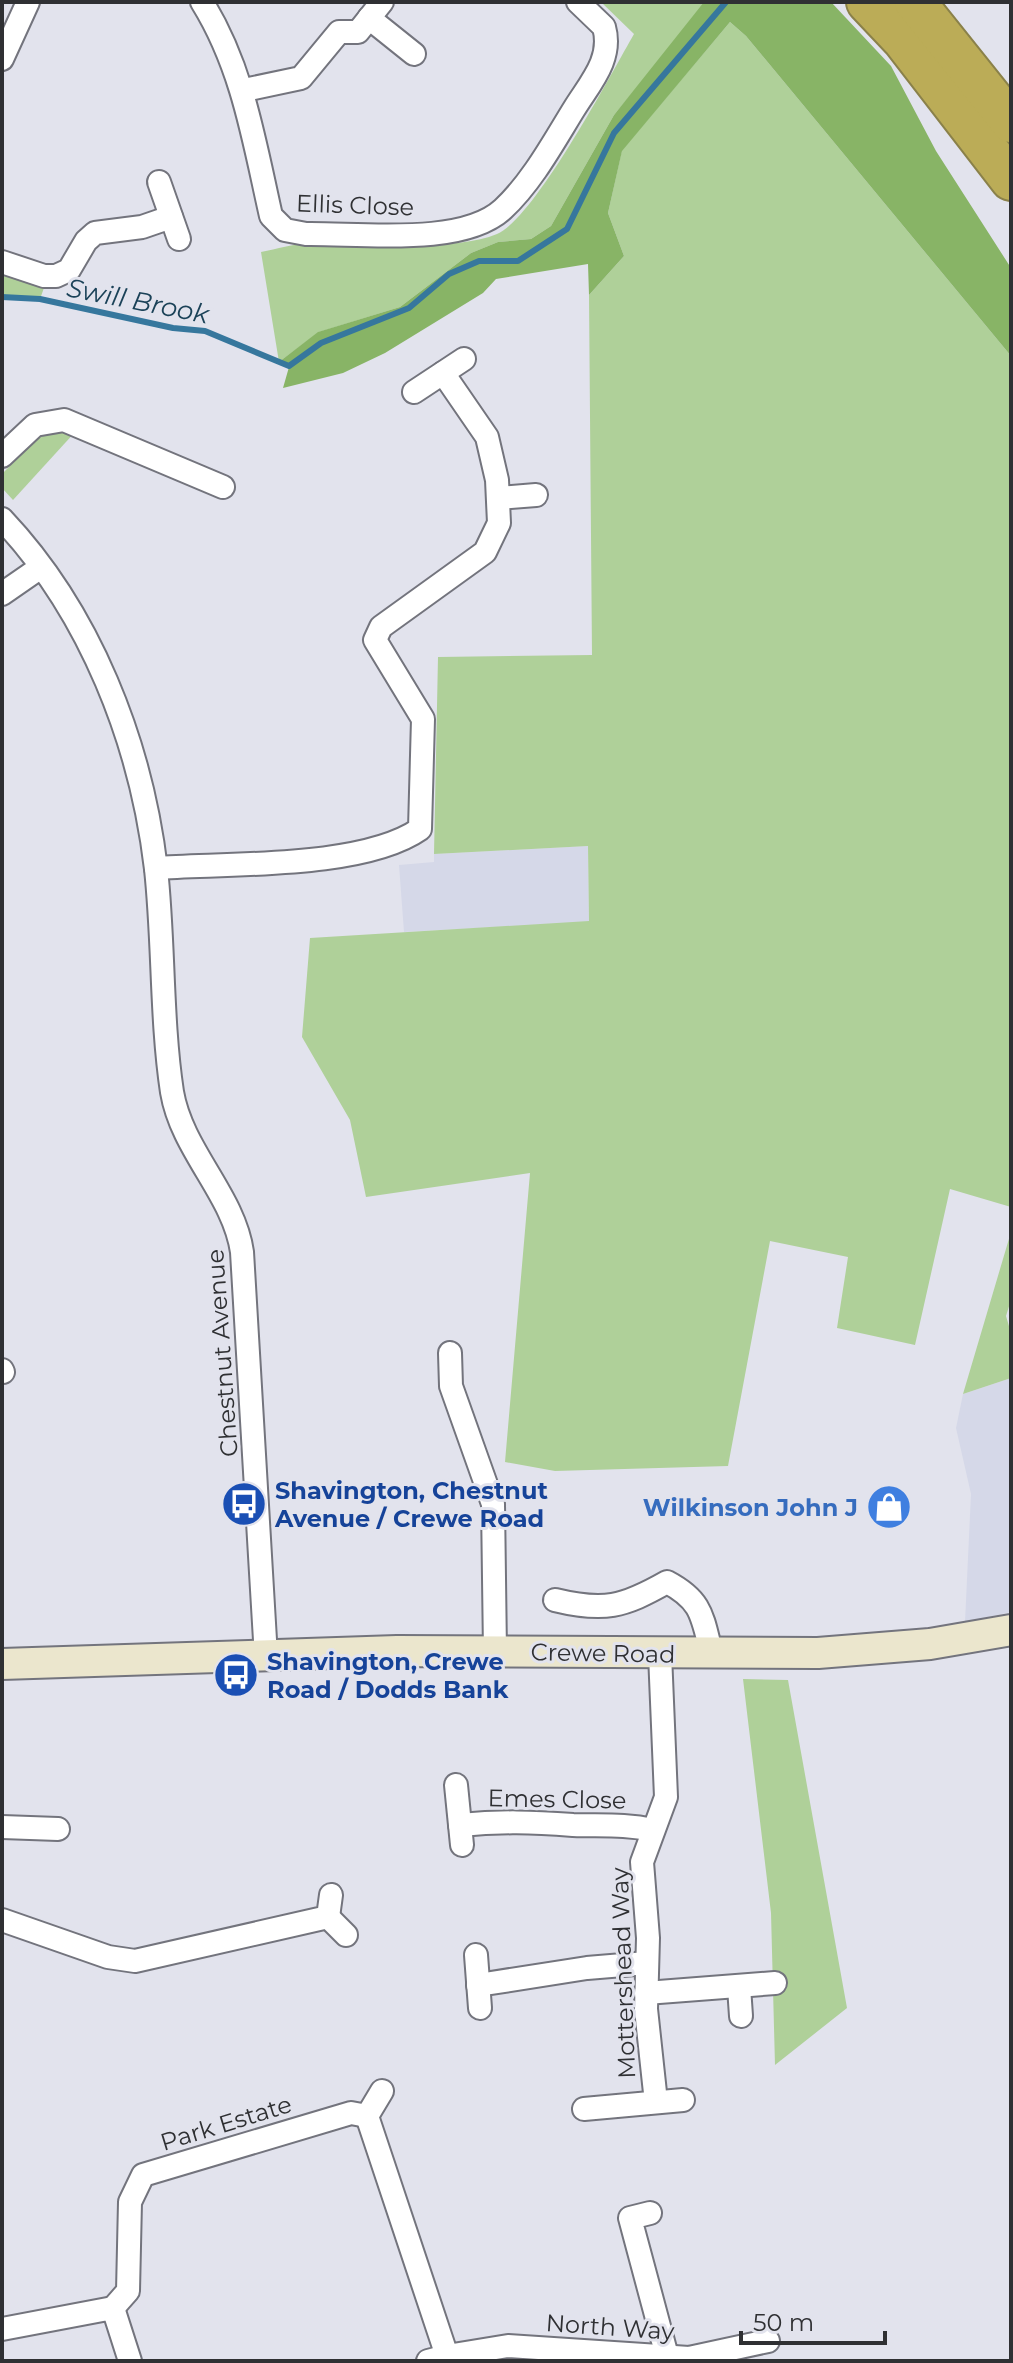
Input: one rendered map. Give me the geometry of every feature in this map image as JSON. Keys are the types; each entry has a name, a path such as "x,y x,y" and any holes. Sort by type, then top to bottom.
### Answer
{"highway":[{"path":"867,2 903,40 1011,180"},
{"path":"915,2 1011,122"}],"main road":[{"name":"Crewe Road","path":"2,1664 495,1652 712,1655 860,1651 930,1644 1011,1630"}],"street":[{"path":"2,59 28,2"},
{"name":"Ellis Close","path":"202,2 223,36 244,90 271,216 285,230 306,234 445,233 486,221 502,209 543,158 605,59 604,27 578,2"},
{"path":"244,90 301,78 339,32 358,32 376,10 414,54"},
{"path":"159,182 179,239"},
{"path":"2,262 44,276 56,276 69,270 86,241 95,233 142,227 171,217"},
{"path":"414,392 464,359"},
{"path":"156,868 297,861 401,842 420,829 423,719 375,640 381,627 485,552 499,523 498,498 487,437 443,373"},
{"path":"2,456 35,425 64,420 223,487"},
{"path":"498,498 536,495"},
{"name":"Chestnut Avenue","path":"2,519 41,567 79,626 111,694 132,755 148,822 156,868 172,1092 184,1130 234,1223 242,1252 266,1657"},
{"path":"2,594 41,567"},
{"path":"450,1353 451,1386 493,1504 495,1652"},
{"path":"555,1600 589,1609 628,1604 667,1582 689,1594 700,1609 712,1655"},
{"name":"Mottershead Way","path":"656,2102 646,1993 642,1862 666,1797 660,1654"},
{"name":"Emes Close","path":"456,1785 461,1835 519,1819 575,1825 624,1823 653,1830"},
{"path":"2,1827 58,1829"},
{"path":"2,1920 108,1957 135,1961 330,1906 346,1935"},
{"path":"476,1955 480,2008"},
{"path":"478,1985 587,1968 647,1963"},
{"path":"646,1993 775,1983"},
{"path":"739,1987 741,2016"},
{"path":"382,2091 367,2116 438,2358"},
{"name":"Mottershead Way","path":"584,2109 683,2100"},
{"name":"Park Estate","path":"113,2308 128,2291 130,2202 143,2175 351,2113 367,2116"},
{"path":"650,2213 630,2218 667,2356"},
{"path":"2,2329 113,2308 130,2361"},
{"name":"North Way","path":"438,2358 508,2346 689,2358 768,2341"}],"shaded area":[{"path":"588,846 589,922 404,932 399,865 434,862 434,854"},
{"path":"1011,1378 1011,1612 965,1622 971,1494 956,1428 963,1394"}],"green space":[{"path":"601,2 706,4 614,115 551,226 531,239 498,242 471,253 400,307 319,332 279,362 261,252 291,245 331,242 430,245 477,240 497,234 531,202 551,174 634,34"},
{"path":"704,2 831,2 891,66 936,151 1011,268 1011,356 746,36 730,22 622,151 608,213 624,256 589,295 588,264 496,279 483,293 385,353 343,373 283,388 289,367 279,362 318,332 400,307 471,253 498,242 531,239 551,226 614,115"},
{"path":"730,22 746,36 1011,356 1011,1207 950,1189 915,1345 837,1328 848,1257 770,1241 728,1466 555,1471 505,1462 530,1173 366,1197 350,1120 302,1037 310,938 589,921 588,846 434,854 438,657 592,655 589,295 624,256 608,213 622,150"},
{"path":"2,272 45,285 40,299 2,297"},
{"path":"57,428 76,431 13,500 2,488 2,474 34,441"},
{"path":"1011,1232 1011,1300 1006,1316 1011,1333 1011,1378 963,1394"},
{"path":"743,1679 788,1680 847,2008 775,2065 771,1913"}],"waterway":[{"name":"Swill Brook","path":"2,297 40,299 173,328 205,331 289,366 321,343 409,308 449,274 479,261 518,261 567,229 614,133 726,2"}],"place":[{"name":"Shavington, Chestnut Avenue / Crewe Road","path":"244,1504"},
{"name":"Wilkinson John J","path":"889,1507"},
{"name":"Shavington, Crewe Road / Dodds Bank","path":"236,1675"}]}
